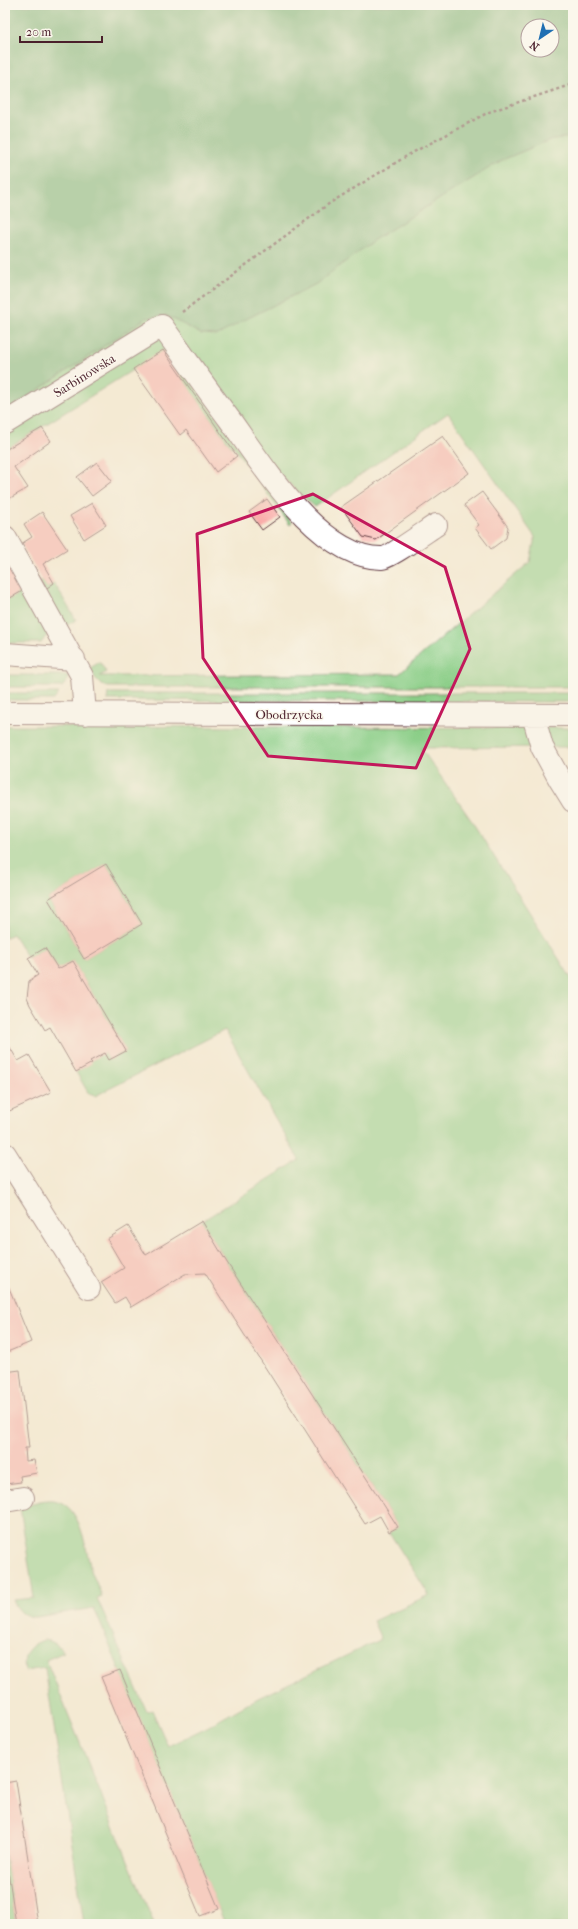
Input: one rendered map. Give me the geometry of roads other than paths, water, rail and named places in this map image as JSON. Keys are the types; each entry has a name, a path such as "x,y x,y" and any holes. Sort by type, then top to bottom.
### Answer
{"street":[{"name":"Sarbinowska","path":"5,423 162,326 276,484 304,515 333,541 347,549 365,555 384,558 436,525"},
{"path":"5,537 74,659 82,676 85,714"},
{"path":"5,654 74,659"},
{"name":"Obodrzycka","path":"5,713 573,715"},
{"path":"532,715 542,747 573,801"},
{"path":"5,1154 89,1288"}]}
